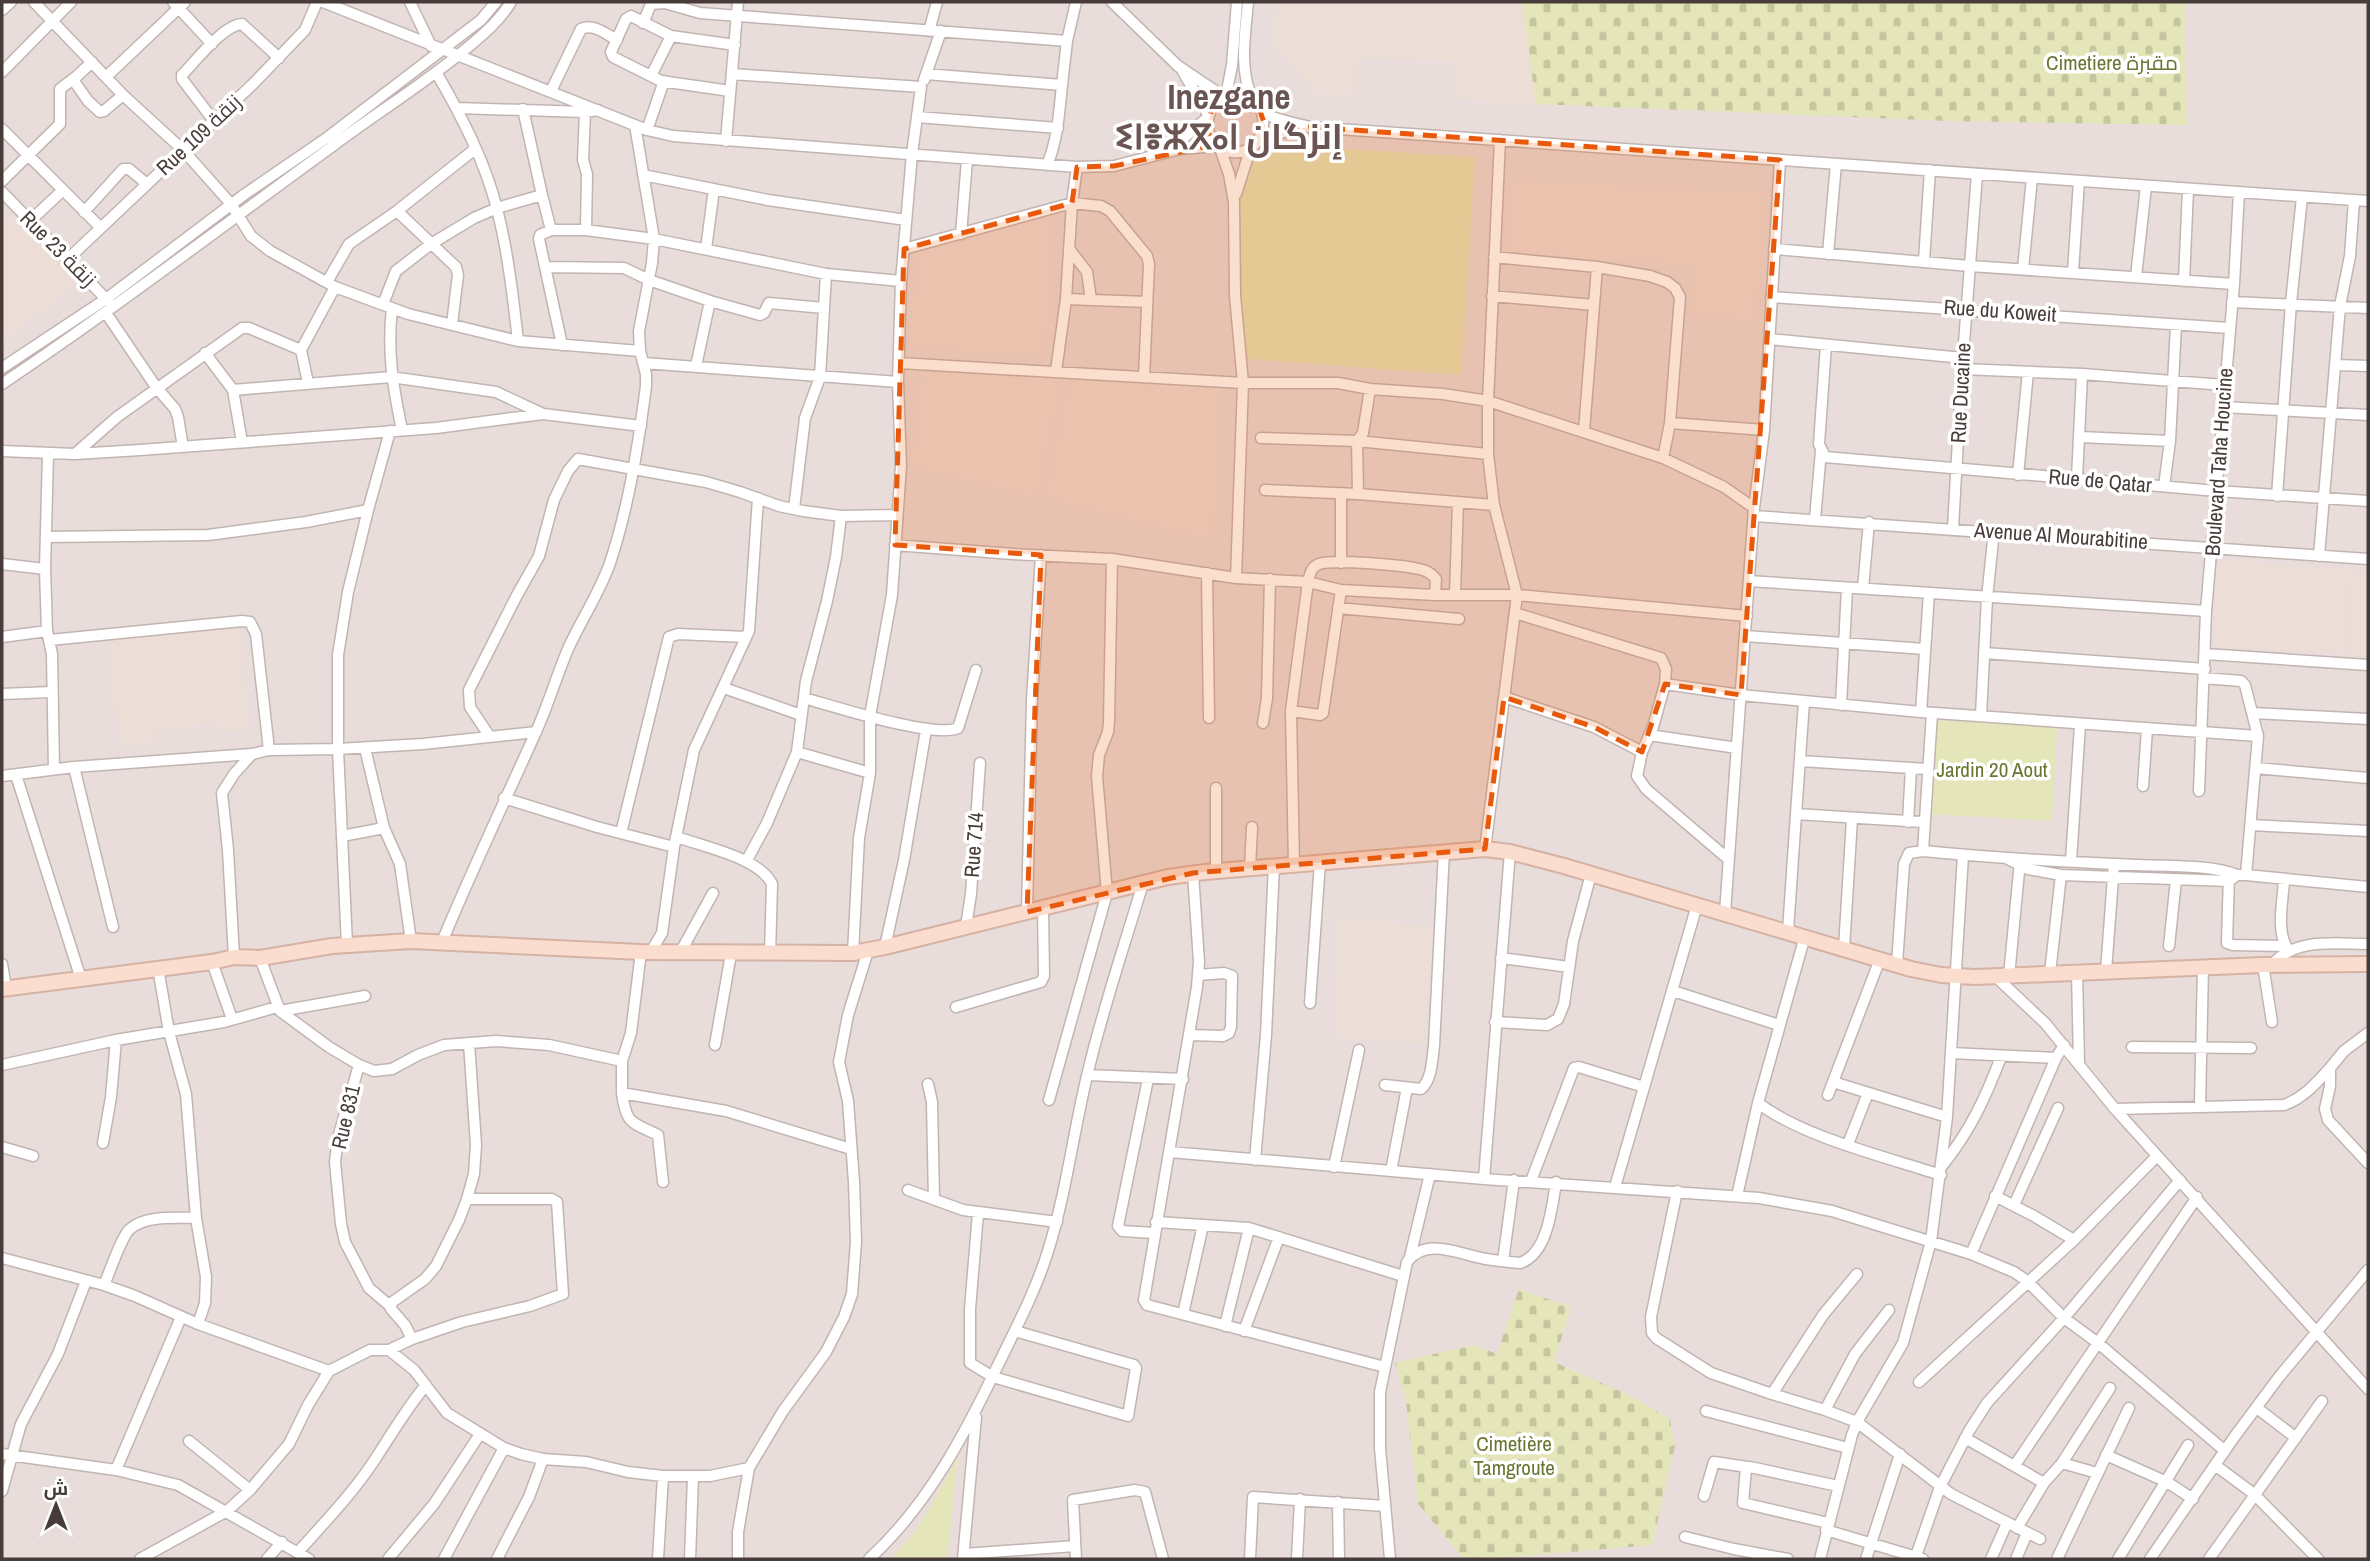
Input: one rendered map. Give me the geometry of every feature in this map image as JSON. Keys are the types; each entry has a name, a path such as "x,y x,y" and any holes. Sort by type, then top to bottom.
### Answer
{"street":[{"path":"2,10 11,2"},
{"path":"34,2 123,94 183,150 231,204 251,236 260,244 331,284 387,306 518,341 640,351"},
{"path":"2,72 71,2"},
{"name":"Rue 109 زنقة","path":"68,259 279,58 305,30 317,2"},
{"path":"323,2 647,130 673,136 967,160 1077,167 1114,166 1193,147 1219,147 1230,152 1241,151 1251,147 1261,137 1264,129 1262,112"},
{"path":"410,2 431,46"},
{"path":"2,368 106,299 231,204 328,136 481,20 496,2"},
{"path":"2,384 110,310 436,72 499,19 511,2"},
{"path":"643,23 649,8 655,2 699,13 1067,41"},
{"path":"726,141 738,2"},
{"path":"929,31 937,2"},
{"path":"1047,165 1055,146 1067,41 1076,2"},
{"path":"1225,96 1232,65 1237,2"},
{"path":"1248,2 1243,66 1245,82 1252,100 1262,112 1310,127 2368,201"},
{"path":"1114,3 1178,66 1225,96"},
{"path":"106,77 179,4 212,44"},
{"path":"730,90 664,81 613,57 612,50 628,17 634,17 671,36 735,45"},
{"path":"214,121 182,79 212,44 234,25 242,24 279,58"},
{"path":"551,91 581,29 587,26 594,28 617,40"},
{"path":"853,953 859,838 870,773 870,716 887,633 901,466 898,382 901,281 912,154 921,87 941,32"},
{"path":"651,76 671,36"},
{"path":"2,181 60,124 60,89 92,62"},
{"path":"1178,66 1208,116 1209,135 1219,147 1229,174 1234,202 1235,295 1243,383 1236,578"},
{"path":"436,72 457,108 497,208 513,293 518,341"},
{"path":"732,74 921,87"},
{"path":"926,74 1062,85"},
{"path":"76,76 76,85 100,112 123,94"},
{"path":"647,130 664,81"},
{"path":"1168,152 1208,116 1212,107 1225,96 1240,94 1252,100"},
{"path":"457,108 585,112 599,110"},
{"path":"523,109 551,230"},
{"path":"585,112 583,160 587,174 586,230"},
{"path":"917,117 1058,128"},
{"path":"442,942 536,732 568,649 609,566 635,470 646,386 639,331 654,239 635,125"},
{"path":"1261,137 1310,127"},
{"path":"2,129 100,227"},
{"path":"1486,849 1517,595 1494,505 1488,454 1500,140"},
{"path":"1234,202 1251,147"},
{"path":"308,383 301,351 349,244 397,211 475,149"},
{"path":"961,234 967,160"},
{"path":"1725,913 1754,512 1764,430 1780,160"},
{"path":"1828,254 1836,164"},
{"path":"1056,371 1066,299 1077,167"},
{"path":"84,212 122,169 130,169 146,184"},
{"path":"1924,261 1930,170"},
{"name":"Rue Ducaine","path":"1953,528 1977,174"},
{"path":"643,175 768,200 906,220"},
{"path":"2023,269 2032,178"},
{"path":"2073,272 2079,181"},
{"path":"2136,277 2146,186"},
{"path":"706,249 714,189"},
{"path":"2184,281 2188,189"},
{"path":"30,221 63,190"},
{"name":"Rue 23 زنقة","path":"2,192 106,299 156,387 178,417 184,447"},
{"name":"Boulevard Taha Houcine","path":"2199,791 2206,611 2234,284 2239,192"},
{"path":"402,430 391,377 388,338 387,306 396,271 431,244 474,218 497,208 542,195"},
{"path":"2277,496 2291,303 2302,197"},
{"path":"2319,556 2340,306 2350,257 2354,200"},
{"path":"904,249 1072,203 1101,206 1110,211 1142,249 1149,264 1144,377"},
{"path":"397,211 453,264 457,271 452,324"},
{"path":"562,345 539,236 551,230 586,230 654,239 826,274 901,281"},
{"path":"1774,249 2234,284"},
{"path":"1070,250 1087,272 1091,300"},
{"path":"1494,257 1597,267 1662,279 1678,292 1680,297 1670,423 1663,458"},
{"path":"545,267 615,267 710,301 760,315 769,303 824,308"},
{"path":"1584,431 1597,267"},
{"path":"794,509 806,418 820,377 826,274"},
{"path":"1492,296 1594,306"},
{"name":"Rue du Koweit","path":"1771,297 2229,328"},
{"path":"1066,299 1147,302"},
{"path":"696,366 710,301"},
{"path":"2232,302 2368,308"},
{"path":"2164,486 2170,441 2176,325"},
{"path":"75,454 117,416 239,329 246,327 301,351"},
{"path":"1769,340 2028,372 2224,385"},
{"path":"1815,519 1826,345"},
{"path":"205,353 233,390 242,442"},
{"path":"644,363 898,382"},
{"path":"899,363 1243,383 1338,383 1370,389 1443,394 1488,401 1663,458 1724,487 1754,512"},
{"path":"2336,365 2368,366"},
{"path":"2018,475 2028,372"},
{"path":"2077,478 2082,374"},
{"path":"233,390 391,377 496,392 543,414"},
{"path":"1358,494 1357,442 1363,433 1370,389"},
{"path":"2223,407 2368,415"},
{"path":"2,451 75,454 184,447 436,428 543,414 641,426"},
{"path":"1670,423 1764,430"},
{"path":"347,945 338,750 338,655 348,592 390,431"},
{"path":"2080,437 2170,441"},
{"path":"1261,439 1357,442 1488,454"},
{"name":"Rue de Qatar","path":"1821,451 1825,457 1832,458 1957,470 2368,501"},
{"path":"48,454 45,569 54,769"},
{"path":"490,737 470,708 469,690 540,556 554,500 568,471 579,459 706,482 794,509 841,516 897,515"},
{"path":"1265,490 1494,505"},
{"path":"1341,493 1341,563"},
{"path":"663,1182 658,1135 628,1119 625,1113 622,1061 631,1033 645,952 657,944 662,933 675,842 694,750 724,688 750,622 758,498"},
{"path":"1455,595 1458,502"},
{"path":"47,537 208,535 294,524 368,510"},
{"name":"Avenue Al Mourabitine","path":"1754,512 1815,519 2368,559"},
{"path":"747,860 767,823 797,752 806,681 832,579 841,516"},
{"path":"1863,588 1869,522"},
{"path":"1981,715 1987,598 1994,531"},
{"path":"895,545 1112,559 1236,578 1308,582 1341,590 1436,595 1517,595 1747,616"},
{"path":"1027,912 1032,700 1041,555"},
{"path":"1049,1100 1107,893 1097,776 1099,755 1109,722 1112,559"},
{"path":"1294,864 1291,711 1311,571 1320,564 1341,563 1427,571 1436,579 1436,595"},
{"path":"2,564 45,569"},
{"path":"1207,573 1209,718"},
{"path":"1263,723 1267,698 1270,579"},
{"path":"1749,581 2206,611"},
{"path":"1841,705 1847,587"},
{"path":"1291,711 1320,715 1323,713 1341,590"},
{"path":"1923,851 1927,769 1925,649 1929,593"},
{"path":"1338,608 1459,619"},
{"path":"1515,613 1661,659 1666,669 1665,684 1642,752 1637,776 1646,789 1727,858"},
{"path":"2,637 250,622 256,634 269,750"},
{"path":"621,834 669,637 678,634 746,637"},
{"path":"1745,636 1925,649"},
{"path":"1984,653 2204,673 2241,681 2245,685 2258,736 2251,825 2235,876 2227,943 2287,948 2304,945 2368,944"},
{"path":"2205,654 2368,665"},
{"path":"804,698 926,730 952,731 958,728 976,670"},
{"path":"1665,684 1804,702 2080,725 2258,736"},
{"path":"724,688 802,715"},
{"path":"2,694 51,692"},
{"path":"1504,697 1594,727 1642,752"},
{"path":"1788,931 1804,702"},
{"path":"2252,713 2368,719"},
{"path":"2071,861 2080,725"},
{"path":"2143,786 2147,729"},
{"path":"885,947 904,860 926,730"},
{"path":"2,776 74,766 252,754 269,750 338,750 536,732"},
{"path":"1649,735 1737,748"},
{"path":"365,748 383,828 400,864 411,941"},
{"path":"797,752 870,773"},
{"path":"234,957 222,793 252,754"},
{"path":"1800,761 1927,769"},
{"name":"Rue 714","path":"966,926 971,894 980,763"},
{"path":"74,766 113,927"},
{"path":"1908,822 1911,768"},
{"path":"2256,768 2368,778"},
{"path":"16,775 81,979"},
{"path":"1216,788 1216,871"},
{"path":"504,799 621,834 675,842 747,860 768,875 772,884 770,954"},
{"path":"1796,814 1923,822"},
{"path":"1844,948 1852,819"},
{"path":"2251,825 2368,831"},
{"path":"1250,868 1252,827"},
{"path":"342,836 383,828"},
{"path":"2,964 4,989 234,957 260,958 347,945 411,941 680,953 853,953 1194,873 1486,849 1510,852 1591,874 1926,973 1955,977 2203,967 2368,964"},
{"path":"1385,1084 1418,1089 1425,1086 1434,1046 1444,851"},
{"path":"1897,964 1904,864 1909,853 1923,851 2006,858 2038,872 2061,875 2176,880 2235,876"},
{"path":"1484,1179 1510,852"},
{"path":"1820,1559 1857,1422 1903,1343 1931,1241 1947,1117 1963,855"},
{"path":"1310,1003 1321,862"},
{"path":"2020,862 2114,864 2368,887"},
{"path":"2002,976 2020,862"},
{"path":"2106,971 2114,864"},
{"path":"1255,1160 1266,1035 1274,866"},
{"path":"1194,873 1198,975 1183,1079 1144,1300 1147,1304 1225,1326 1385,1367"},
{"path":"1495,1023 1552,1024 1558,1020 1564,1004 1573,941 1591,874"},
{"path":"2050,973 2061,875"},
{"path":"2169,946 2176,880"},
{"path":"2284,880 2281,930 2287,948"},
{"path":"869,1559 891,1539 922,1500 976,1412 1043,1267 1057,1222 1087,1075 1143,883"},
{"path":"680,953 713,893"},
{"path":"1615,1187 1697,905"},
{"path":"956,1007 1043,980 1044,908"},
{"path":"1737,1196 1758,1103 1805,936"},
{"path":"2267,965 2287,948"},
{"path":"738,1559 738,1532 749,1468 783,1411 826,1352 844,1317 852,1294 856,1242 848,1101 840,1069 840,1053 848,1015 868,951"},
{"path":"715,1045 731,954"},
{"path":"260,958 279,1009"},
{"path":"1501,958 1569,967"},
{"path":"1828,1095 1880,959"},
{"path":"212,962 232,1019"},
{"path":"2267,965 2273,1022"},
{"path":"2200,1106 2203,967"},
{"path":"158,968 169,1032 186,1094 196,1218 206,1277 205,1303 198,1324"},
{"path":"2077,972 2079,1064"},
{"path":"1189,1035 1223,1036 1231,1027 1232,976 1224,973 1198,975"},
{"path":"2002,976 2064,1045 2115,1109 2368,1389"},
{"path":"1673,990 1779,1025"},
{"path":"2,1065 116,1040 224,1023 279,1009 365,996"},
{"name":"Rue 831","path":"279,1009 359,1065 335,1162 341,1224 345,1242 369,1288 390,1306 412,1339"},
{"path":"2115,1109 2284,1105 2308,1091 2344,1051 2368,1032"},
{"path":"103,1143 111,1097 116,1040"},
{"path":"359,1065 374,1071 392,1069 444,1045 531,1042 622,1061"},
{"path":"390,1306 425,1279 436,1266 467,1199 474,1174 476,1145 469,1043"},
{"path":"1971,1254 2064,1045"},
{"path":"2132,1047 2251,1048"},
{"path":"1334,1167 1359,1050"},
{"path":"1951,1054 2056,1058"},
{"path":"1941,1170 1976,1117 2001,1057"},
{"path":"1531,1181 1574,1068 1579,1067 1644,1087"},
{"path":"2330,1068 2326,1116 2368,1163"},
{"path":"1087,1075 1183,1079"},
{"path":"1148,1079 1118,1226 1122,1231 1203,1225 1249,1228 1403,1276"},
{"path":"1833,1082 1947,1117"},
{"path":"928,1084 932,1102 934,1199"},
{"path":"1391,1171 1407,1088"},
{"path":"622,1093 726,1111 851,1149"},
{"path":"1848,1144 1868,1093"},
{"path":"1758,1103 1782,1119 1848,1144 1941,1170"},
{"path":"2014,1205 2058,1108"},
{"path":"2,1147 33,1156"},
{"path":"1170,1152 1484,1179 1737,1196 1781,1200 1832,1211 1971,1254 2001,1266 2027,1281 2064,1318 2098,1343 2225,1451"},
{"path":"1919,1382 2074,1240 2157,1156"},
{"path":"1390,1559 1379,1420 1380,1392 1403,1276 1430,1174"},
{"path":"1503,1261 1514,1180"},
{"path":"1747,1467 1743,1503 1827,1526 1918,1558 1940,1487 1981,1412 2180,1180"},
{"path":"1410,1257 1423,1251 1443,1248 1503,1261 1526,1261 1547,1233 1556,1182"},
{"path":"908,1190 963,1210 1057,1222"},
{"path":"1677,1191 1651,1317 1652,1333 1661,1342 1712,1373 1857,1422 1940,1487 2039,1539"},
{"path":"1995,1196 2074,1240"},
{"path":"2015,1465 2197,1197"},
{"path":"139,1559 226,1511 250,1490 289,1444 307,1405 330,1371 370,1350 389,1350 462,1322 530,1306 563,1294 556,1202 552,1199 467,1199"},
{"path":"978,1213 968,1359 972,1366 993,1377 1125,1417 1129,1413 1136,1368 1134,1365 1015,1331"},
{"path":"104,1285 127,1230 158,1219 196,1218"},
{"path":"1183,1314 1203,1225"},
{"path":"1225,1326 1249,1228"},
{"path":"1244,1331 1279,1237"},
{"path":"2,1258 104,1285 198,1324 330,1371"},
{"path":"2150,1559 2257,1408 2316,1331 2368,1270"},
{"path":"1772,1394 1823,1315 1857,1274"},
{"path":"2,1491 7,1455 58,1354 86,1281"},
{"path":"1825,1410 1855,1354 1889,1310"},
{"path":"116,1471 181,1317"},
{"path":"389,1350 414,1370 447,1413 504,1448 543,1459 586,1462 628,1472 663,1476 710,1476 749,1468"},
{"path":"298,1552 346,1498 374,1461 404,1412 426,1385"},
{"path":"1992,1559 2017,1528 2044,1483 2062,1463 2110,1388"},
{"path":"2209,1559 2322,1401"},
{"path":"2057,1559 2129,1408"},
{"path":"2257,1408 2296,1438"},
{"path":"1706,1411 1848,1448"},
{"path":"976,1412 964,1557 1075,1546"},
{"path":"388,1559 433,1504 480,1433"},
{"path":"1965,1438 2044,1483"},
{"path":"189,1441 250,1490"},
{"path":"2118,1559 2188,1445"},
{"path":"444,1559 504,1448"},
{"path":"1866,1559 1900,1454"},
{"path":"7,1455 116,1471 178,1485 309,1559"},
{"path":"2106,1455 2166,1482 2193,1499"},
{"path":"497,1559 529,1497 543,1459"},
{"path":"1704,1496 1714,1462 1838,1486"},
{"path":"2062,1463 2097,1473"},
{"path":"2215,1465 2254,1494 2318,1559"},
{"path":"658,1559 663,1476"},
{"path":"691,1559 693,1476"},
{"path":"1076,1559 1073,1500 1140,1490 1145,1492 1163,1559"},
{"path":"1250,1559 1252,1497 1385,1506"},
{"path":"1297,1559 1300,1499"},
{"path":"1338,1502 1339,1559"},
{"path":"2016,1559 2017,1528"},
{"path":"1685,1537 1788,1559"},
{"path":"267,1559 282,1542"}],"highlighted area":[{"path":"1240,95 1258,105 1268,134 1310,127 1780,160 1741,695 1665,684 1642,752 1594,727 1504,697 1485,849 1193,873 1027,912 1041,555 895,545 904,249 1072,203 1077,167 1114,166 1213,145 1207,129 1212,107"}],"shaded area":[{"path":"2,2 2368,2 2368,1559 2,1559"},
{"path":"1276,2 1522,2 1536,104 1457,100 1456,62 1357,59 1355,95 1316,94 1273,43"},
{"path":"1512,179 1767,192 1757,321 1692,317 1691,266 1509,252"},
{"path":"1049,205 1055,212 1046,356 910,349 914,254"},
{"path":"2,208 79,282 2,342"},
{"path":"922,366 1065,378 1037,498 910,467"},
{"path":"1069,378 1222,386 1214,542 1044,499"},
{"path":"2212,560 2350,569 2344,654 2207,646"},
{"path":"2355,569 2368,570 2368,657 2348,655"},
{"path":"239,624 249,729 221,732 219,723 156,729 157,741 119,744 110,635"},
{"path":"1337,918 1434,926 1422,1044 1335,1037"}],"green space":[{"name":"Cimetiere مقبرة","path":"1522,2 2185,2 2187,125 1949,121 1536,104"},
{"path":"1268,144 1475,157 1461,375 1248,359 1235,299 1241,175"},
{"name":"Jardin 20 Aout","path":"1932,720 2057,727 2052,821 1927,814"},
{"name":"Cimetière Tamgroute","path":"1519,1289 1571,1307 1554,1362 1631,1396 1670,1419 1675,1446 1652,1545 1464,1559 1418,1504 1406,1401 1395,1363 1474,1345 1497,1354"},
{"path":"958,1456 947,1559 890,1559 920,1524"}],"district":[{"name":"Inezgane ⵉⵏⴻⵣⴳⴰⵏ إنزگان","path":"1229,117"}]}
